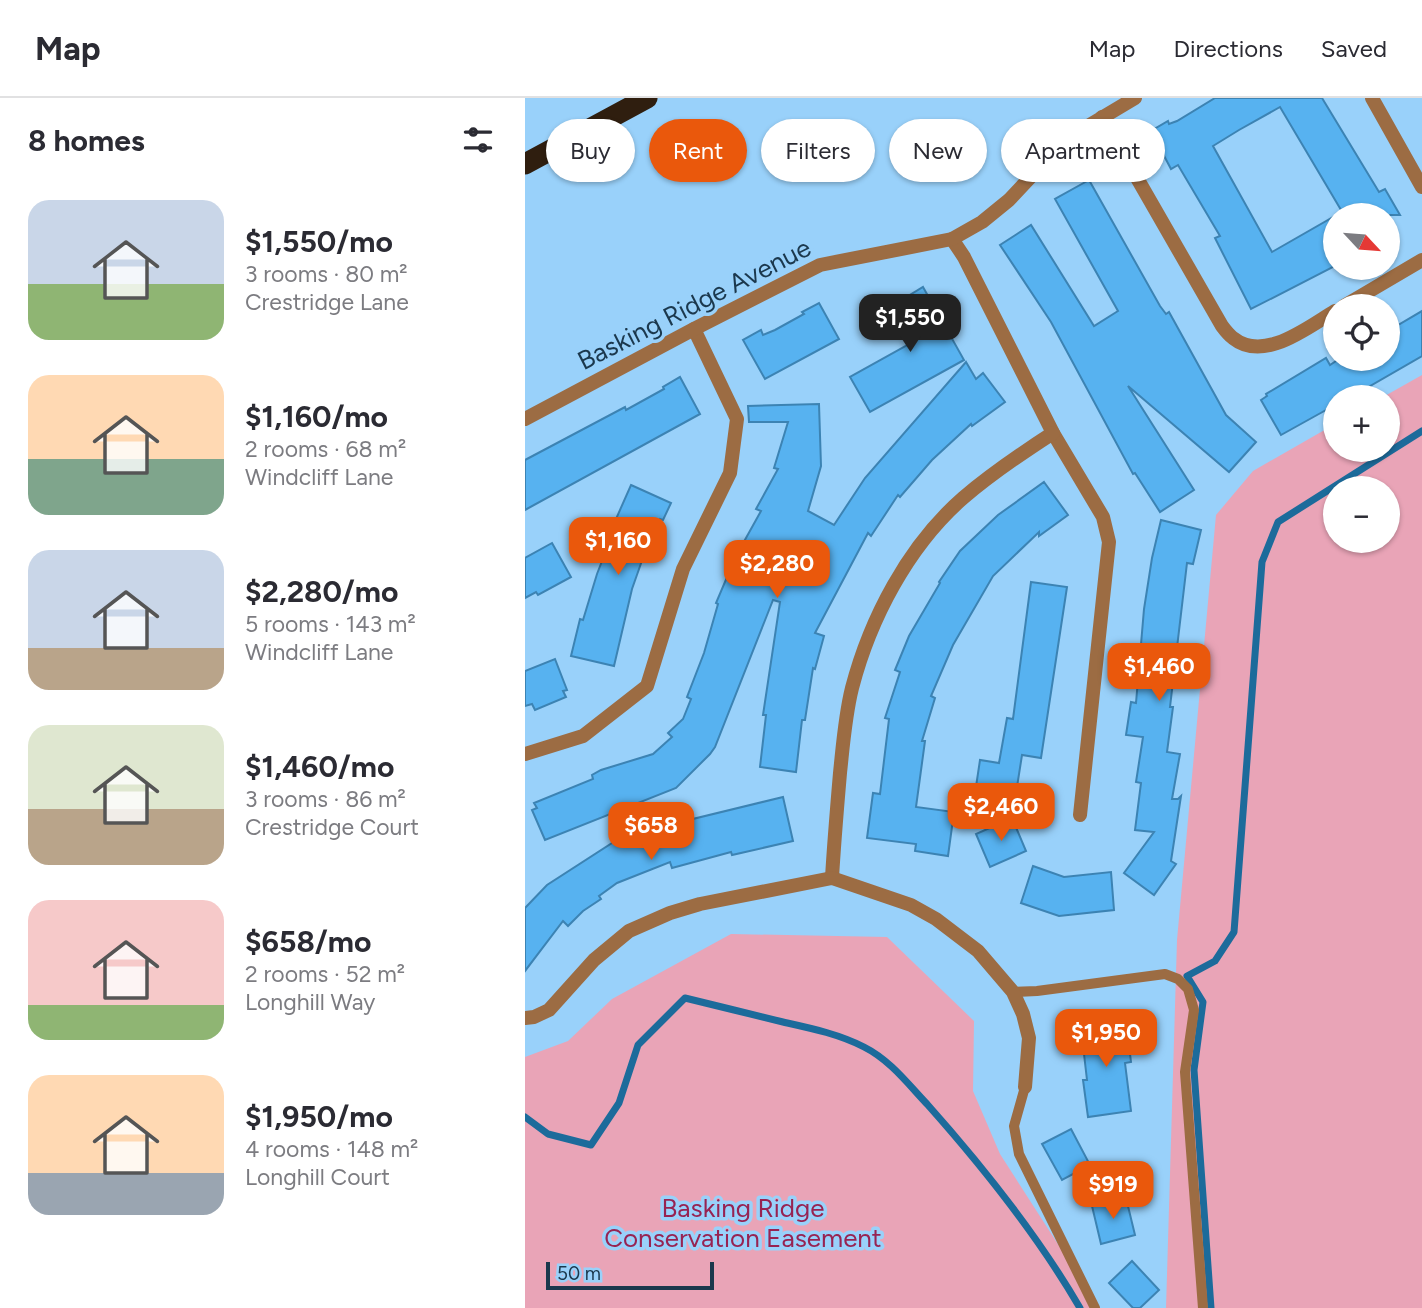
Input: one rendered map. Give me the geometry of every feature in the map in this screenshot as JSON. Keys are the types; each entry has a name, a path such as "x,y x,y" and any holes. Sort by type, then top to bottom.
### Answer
{"highway":[{"path":"525,164 647,98"}],"street":[{"name":"Basking Ridge Avenue","path":"525,419 820,265 952,239 1000,208 1055,151 1078,132 1135,98"},
{"path":"1372,98 1422,187"},
{"path":"1102,117 1222,326 1234,339 1249,345 1265,346 1283,341 1323,318"},
{"path":"952,239 964,257 1053,433 1103,517 1109,542 1080,815"},
{"path":"1364,294 1422,260"},
{"path":"525,754 583,736 647,686 683,569 730,473 737,419 694,329"},
{"path":"832,878 844,732 852,688 875,623 899,578 939,522 997,471 1053,433"},
{"path":"525,1018 549,1010 594,960 629,931 670,913 700,904 832,878 911,905 936,919 978,951 1013,992 1023,1014 1029,1038 1025,1087"}],"lane":[{"path":"1013,992 1165,974 1178,979 1188,989 1194,1010 1185,1072 1203,1308"},
{"path":"1025,1087 1014,1126 1019,1154 1095,1308"}],"green space":[{"path":"1422,375 1422,1308 1166,1308 1177,940 1216,515 1253,471 1323,431 1323,462 1400,462 1400,387"},
{"name":"Basking Ridge Conservation Easement","path":"731,934 887,937 974,1021 973,1091 1000,1154 1099,1308 525,1308 525,1057 568,1041 612,999"}],"building":[{"path":"1215,98 1322,98 1379,192 1385,189 1393,203 1337,203 1280,107 1213,146 1272,252 1323,223 1323,272 1251,309 1215,238 1220,236 1178,165 1171,169 1165,158 1165,123 1177,121"},
{"path":"1090,182 1160,306 1166,314 1169,312 1226,415 1256,442 1229,472 1128,386 1194,490 1160,512 1135,473 1133,474 1051,322 1000,245 1031,225 1094,326 1118,311 1055,199"},
{"path":"923,287 964,360 870,412 850,377 909,344 890,307"},
{"path":"819,303 839,339 765,379 743,340 761,330 763,335 775,330"},
{"path":"1422,311 1422,356 1400,369 1400,324"},
{"path":"1323,360 1323,371 1396,371 1372,385 1323,385 1323,412 1281,435 1261,400 1266,394"},
{"path":"966,362 976,379 983,373 1005,402 972,426 971,424 932,460 900,497 898,495 871,536 868,533 815,633 824,636 815,669 813,668 805,720 802,720 796,772 760,767 766,715 763,715 780,602 773,600 710,754 676,788 545,840 532,810 537,808 534,803 593,779 592,775 601,770 653,754 672,737 668,733 683,719 691,699 687,697 704,653 718,604 716,603 736,556 761,511 756,509 778,469 774,468 788,422 749,422 748,406 819,404 821,466 808,511 834,525 865,478"},
{"path":"680,377 700,414 525,510 525,460 625,407 626,410"},
{"path":"1044,482 1068,515 1039,536 1039,532 993,576 953,645 931,696 935,698 922,741 925,741 916,807 954,812 948,856 915,851 916,844 867,838 873,793 880,794 889,719 885,718 900,672 895,670 909,636 960,551 998,515"},
{"path":"631,485 671,503 663,520 660,519 645,552 632,589 614,666 571,656 580,619 583,620 618,520 616,519"},
{"path":"1161,520 1201,530 1193,564 1187,563 1170,707 1173,707 1167,752 1180,754 1172,799 1181,796 1171,861 1176,864 1154,895 1124,873 1154,832 1135,830 1141,783 1136,782 1143,737 1126,735 1131,702 1136,703 1144,609"},
{"path":"552,543 571,577 538,595 536,592 525,598 525,558"},
{"path":"1031,582 1067,587 1041,758 1022,755 1014,806 974,800 980,760 999,763 1007,718 1013,719"},
{"path":"555,659 567,690 563,691 566,697 535,710 532,704 525,706 525,671"},
{"path":"783,797 793,841 732,855 731,852 672,868 670,862 617,883 599,896 601,899 583,911 568,926 563,921 525,971 525,908 547,885 623,836"},
{"path":"1012,818 1026,851 990,867 976,834"},
{"path":"1033,866 1064,877 1111,872 1114,910 1059,916 1021,903"},
{"path":"1126,1022 1131,1062 1125,1063 1131,1111 1088,1117 1081,1028"},
{"path":"1071,1129 1090,1165 1062,1180 1042,1144"},
{"path":"1126,1198 1135,1235 1101,1244 1092,1206"},
{"path":"1132,1261 1159,1290 1140,1308 1133,1308 1109,1283"}],"waterway":[{"path":"1211,1308 1194,1070 1203,1002 1187,976 1215,961 1234,932 1262,562 1278,522 1422,431"},
{"path":"525,1117 548,1134 591,1145 619,1103 638,1045 685,998 835,1035 873,1052 898,1073 927,1104 1009,1202 1080,1308"}]}
